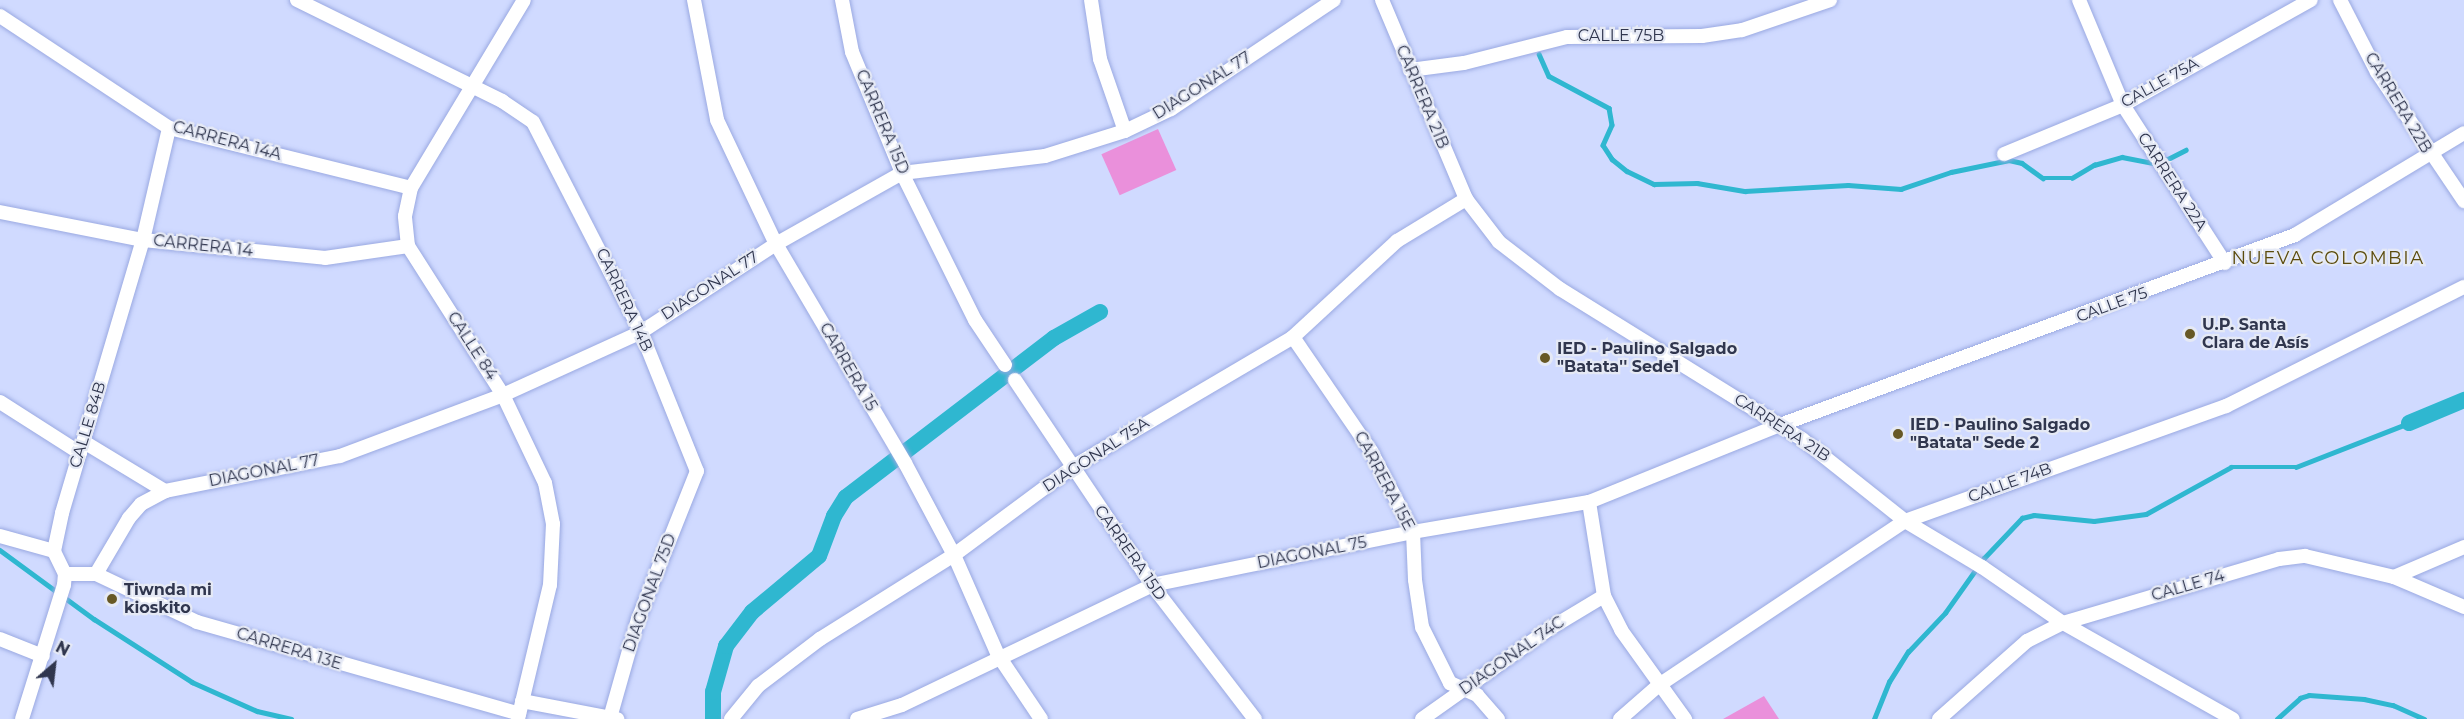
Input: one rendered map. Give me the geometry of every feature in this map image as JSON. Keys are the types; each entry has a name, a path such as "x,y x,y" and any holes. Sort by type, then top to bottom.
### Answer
{"street":[{"name":"CARRERA 14B","path":"297,0 471,85 533,122 640,332 697,471"},
{"name":"CALLE 84","path":"520,711 550,585 553,524 545,483 503,395 408,246 405,216 411,188 524,0"},
{"name":"CARRERA 15","path":"694,0 717,120 776,244 902,457 954,555 998,655 1041,719"},
{"name":"CARRERA 15D","path":"842,0 852,52 903,173 975,320 1005,365"},
{"path":"1091,0 1100,59 1125,131"},
{"name":"DIAGONAL 77","path":"96,574 129,518 141,504 165,491 340,456 503,395 640,332 776,244 903,173 1045,156 1125,131 1171,109 1334,0"},
{"name":"CARRERA 21B","path":"1382,0 1466,199 1498,242 1560,289 1780,425 1829,458 1905,521 1982,567 2063,623 2233,719"},
{"name":"CALLE 75B","path":"1410,70 1464,63 1568,37 1702,36 1742,30 1830,0"},
{"name":"CARRERA 22A","path":"2079,0 2123,105 2225,263"},
{"name":"CALLE 75A","path":"2004,154 2123,105 2311,0"},
{"name":"CARRERA 22B","path":"2340,0 2377,72 2429,154 2464,201"},
{"name":"CARRERA 14A","path":"0,16 169,128 411,188"},
{"name":"CALLE 84B","path":"54,551 143,240 169,128"},
{"name":"CALLE 75","path":"1780,425 2225,263 2304,231 2464,134"},
{"name":"DIAGONAL 75A","path":"731,719 759,686 820,639 954,555 1071,468 1293,337 1397,241 1466,199"},
{"name":"CARRERA 14","path":"0,212 143,240 325,258 408,246"},
{"name":"CALLE 74B","path":"1620,719 1659,685 1905,521 2226,406 2464,287"},
{"name":"CARRERA 15E","path":"1293,337 1371,451 1413,532 1415,580 1422,627 1450,683 1463,691 1477,695 1498,719"},
{"name":"CARRERA 15D","path":"1015,380 1071,468 1152,585 1255,719"},
{"path":"0,402 165,491"},
{"name":"DIAGONAL 75","path":"857,719 902,705 998,655 1152,585 1413,532 1589,502 1780,425"},
{"name":"DIAGONAL 75D","path":"614,719 638,619 697,471"},
{"path":"1589,502 1604,596 1621,630 1685,719"},
{"path":"0,536 54,551 64,580 58,611 22,719"},
{"path":"2394,577 2464,547"},
{"name":"CALLE 74","path":"1939,719 2027,641 2063,623 2279,559 2305,556 2394,577 2464,607"},
{"name":"CARRERA 13E","path":"64,580 96,574 197,622 520,711 614,719"},
{"name":"DIAGONAL 74C","path":"1422,719 1549,629 1604,596"},
{"path":"0,639 43,656"}],"shaded area":[{"path":"1158,129 1176,170 1120,195 1101,154"},
{"path":"1764,696 1779,719 1723,719"}],"waterway":[{"path":"1539,54 1549,76 1609,108 1612,125 1603,145 1612,159 1627,171 1654,184 1697,183 1745,191 1848,185 1901,189 1951,172 2009,160 2022,163 2043,178 2072,178 2094,165 2122,157 2158,164 2186,150"},
{"path":"713,719 713,692 726,646 752,612 819,556 834,516 846,497 1054,338 1100,312"},
{"path":"2409,423 2464,400"},
{"path":"1874,719 1889,682 1908,652 1945,613 1984,558 2022,518 2034,515 2094,521 2146,514 2231,467 2296,467 2409,423"},
{"path":"0,550 94,619 192,682 257,711 291,719"},
{"path":"2277,719 2300,698 2309,695 2364,699 2393,705 2424,719"}],"place":[{"name":"U.P. Santa Clara de Asís","path":"2190,334"},
{"name":"IED - Paulino Salgado \"Batata'' Sede1","path":"1545,358"},
{"name":"IED - Paulino Salgado \"Batata\" Sede 2","path":"1898,434"},
{"name":"Tiwnda mi kioskito","path":"112,599"}],"district":[{"name":"NUEVA COLOMBIA","path":"2328,258"}]}
